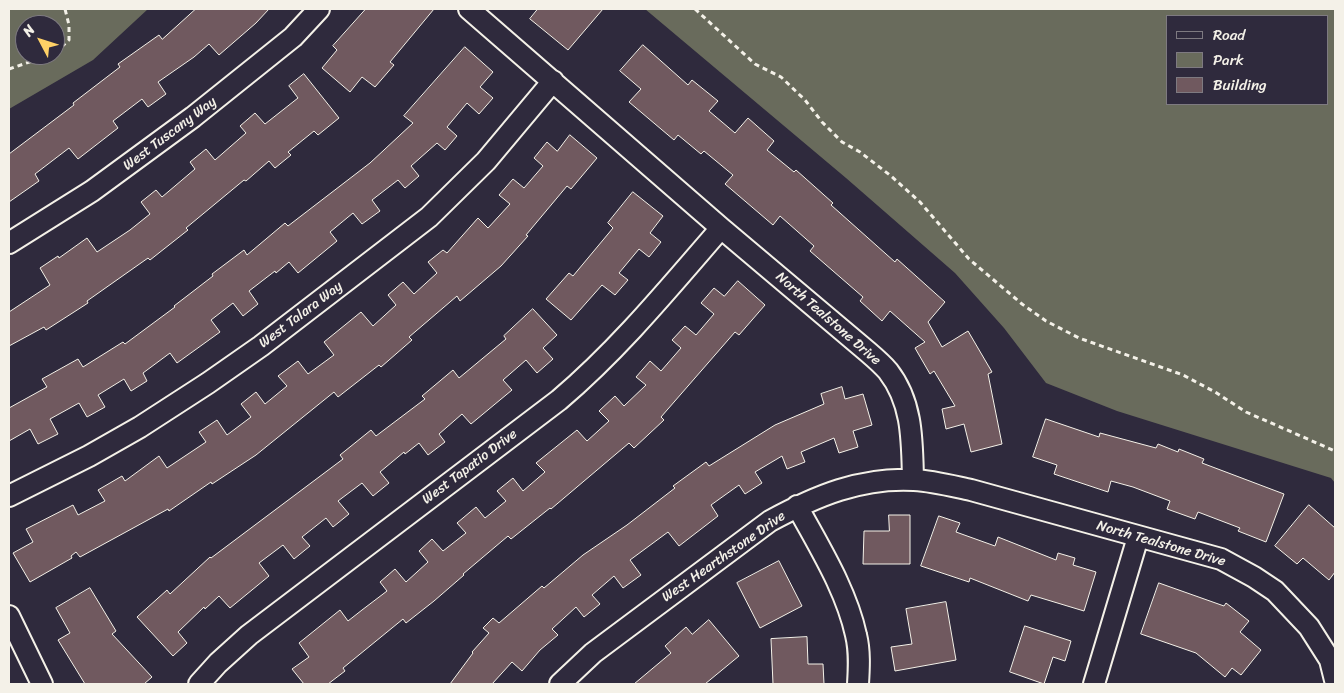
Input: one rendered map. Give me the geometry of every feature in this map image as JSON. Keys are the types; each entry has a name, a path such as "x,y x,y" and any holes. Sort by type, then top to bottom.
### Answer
{"street":[{"name":"West Tuscany Way","path":"9,243 92,191 200,112 293,38 319,9"},
{"name":"North Tealstone Drive","path":"469,9 888,371 900,391 908,410 912,434 912,480 930,481 971,490 1221,560 1246,572 1276,591 1309,627 1330,660 1335,680"},
{"name":"West Talara Way","path":"9,496 89,456 140,427 208,383 429,217 486,161 552,81"},
{"name":"West Tapatio Drive","path":"200,684 218,663 249,635 559,400 589,375 622,341 721,228"},
{"name":"West Hearthstone Drive","path":"560,684 600,647 770,521 797,506 837,489 878,482 912,480"},
{"path":"797,506 833,574 852,616 857,636 860,664 858,684"},
{"path":"1094,684 1138,536"},
{"path":"9,616 42,684"}],"path":[{"path":"64,9 69,25 69,40 65,44"},
{"path":"695,9 755,64 781,77 805,100 822,122 842,142 860,152 920,202 969,258 1022,304 1046,321 1079,338 1182,374 1246,412 1335,451"}],"green space":[{"path":"9,9 148,9 93,60 9,109"},
{"path":"645,9 1335,9 1335,483 1331,478 1117,411 1046,383 1004,328 955,273 846,178"}],"building":[{"path":"196,9 269,9 256,23 219,55 209,44 158,82 166,94 148,107 142,99 113,121 118,128 78,159 69,148 35,174 39,181 9,202 9,154 74,105 73,103 120,67 118,64 159,35 162,39"},
{"path":"366,9 434,9 390,62 394,65 375,87 362,77 350,92 322,68 337,50 333,46"},
{"path":"538,9 603,9 568,50 530,19"},
{"path":"643,45 688,85 692,80 718,101 709,111 735,133 748,118 774,141 767,150 794,172 796,170 833,203 831,205 895,262 897,259 945,302 928,322 942,347 968,331 992,372 988,374 1002,444 971,452 964,424 946,429 942,409 955,406 934,371 930,374 915,348 925,342 890,311 882,321 860,301 863,297 810,251 814,246 780,216 773,225 725,184 733,175 704,151 701,154 678,135 674,140 629,102 641,89 620,71"},
{"path":"465,47 493,72 480,87 493,98 479,114 467,103 447,127 457,136 445,150 437,143 411,166 419,176 405,188 398,180 372,200 380,211 362,224 353,213 330,232 337,241 298,273 289,262 276,273 275,271 249,291 258,304 243,316 233,303 211,320 220,332 177,363 170,353 143,373 147,381 131,391 124,379 98,395 105,407 87,417 79,403 50,419 58,434 38,444 30,429 9,441 9,408 47,387 42,379 78,359 83,367 123,342 125,344 175,307 213,276 212,274 244,250 247,255 285,223 288,226 370,163 413,123 404,116"},
{"path":"304,74 339,118 318,135 314,131 288,152 291,155 275,168 269,161 186,228 188,230 150,260 148,258 87,301 88,303 46,330 44,327 9,346 9,312 50,285 40,268 58,256 59,258 87,238 97,252 130,230 150,214 141,202 156,190 162,197 195,169 190,162 206,149 215,160 246,133 240,126 255,113 265,124 298,98 289,86"},
{"path":"570,135 597,158 571,189 567,186 526,235 528,236 501,266 460,301 457,296 409,337 412,340 381,367 379,365 338,397 334,392 256,455 212,484 211,482 169,511 168,509 80,557 76,552 71,556 72,558 30,582 13,553 33,542 26,529 73,505 78,515 105,501 98,490 122,476 125,481 159,456 167,468 206,442 199,432 217,420 227,435 251,417 241,404 256,392 265,404 287,386 278,376 298,361 308,374 334,355 324,342 361,312 373,326 396,305 388,295 403,282 414,294 437,273 428,262 443,250 447,253 478,218 488,228 510,204 499,195 513,179 524,188 543,166 534,158 547,142 557,151"},
{"path":"633,192 663,216 650,233 661,242 649,257 639,249 619,273 628,280 615,295 602,285 571,320 546,299 569,273 573,276 613,228 608,223"},
{"path":"738,281 765,305 739,335 735,332 661,417 664,420 634,448 629,443 551,509 511,539 508,536 434,601 406,623 403,619 343,668 345,671 328,684 304,684 292,669 309,657 299,643 340,610 348,621 387,591 380,582 395,569 406,582 428,562 419,551 432,539 443,551 466,533 457,523 476,507 485,518 506,501 497,491 513,478 523,491 545,472 536,463 577,430 587,441 609,421 599,411 615,396 624,406 646,385 636,377 650,361 661,371 681,348 672,340 685,326 696,335 714,314 701,303 714,288 724,296"},
{"path":"533,309 557,335 543,348 553,359 537,373 526,360 503,380 512,390 471,424 462,414 439,434 445,442 428,455 419,443 405,454 404,452 380,472 389,483 373,496 362,483 338,501 349,514 333,527 326,518 302,537 310,546 294,559 283,545 259,563 269,576 230,608 219,596 205,609 204,607 178,632 187,643 173,656 137,617 167,590 170,594 210,557 343,459 340,455 371,430 376,436 425,399 422,396 453,370 459,378 506,339 504,336"},
{"path":"842,387 845,399 863,394 872,425 853,431 858,447 839,453 834,438 801,452 805,462 787,469 782,456 755,472 762,483 745,494 739,485 711,505 718,516 679,546 668,532 630,560 641,575 623,588 614,576 592,595 600,604 584,617 576,607 552,629 558,635 540,650 522,671 512,662 492,684 450,684 472,652 489,633 483,628 493,618 499,623 542,586 544,588 583,555 627,525 675,488 673,486 706,462 709,466 775,425 824,404 821,394"},
{"path":"1046,419 1099,437 1100,433 1156,448 1158,444 1178,452 1179,449 1204,459 1202,463 1284,494 1266,542 1238,531 1240,528 1198,512 1195,519 1167,509 1170,501 1133,487 1111,481 1108,492 1054,474 1057,465 1033,457"},
{"path":"1309,505 1335,528 1335,572 1329,580 1303,558 1297,564 1275,546"},
{"path":"889,515 910,515 910,564 863,564 864,531 889,531"},
{"path":"939,516 960,523 956,532 995,546 998,537 1056,560 1058,553 1075,558 1073,565 1096,572 1084,611 1031,595 1028,601 970,578 969,582 921,566"},
{"path":"779,561 802,606 760,628 737,583"},
{"path":"1159,583 1224,606 1226,603 1249,621 1240,632 1261,650 1241,675 1232,668 1225,677 1196,653 1141,634"},
{"path":"90,588 116,631 112,634 152,677 144,684 85,684 58,640 70,633 56,608"},
{"path":"946,602 956,660 895,671 891,647 912,644 906,609"},
{"path":"709,620 739,656 705,684 634,684 671,653 665,646 686,627 692,634"},
{"path":"1025,626 1071,641 1065,661 1053,657 1044,684 1010,672"},
{"path":"807,637 808,664 823,664 824,684 773,684 771,639"}]}
